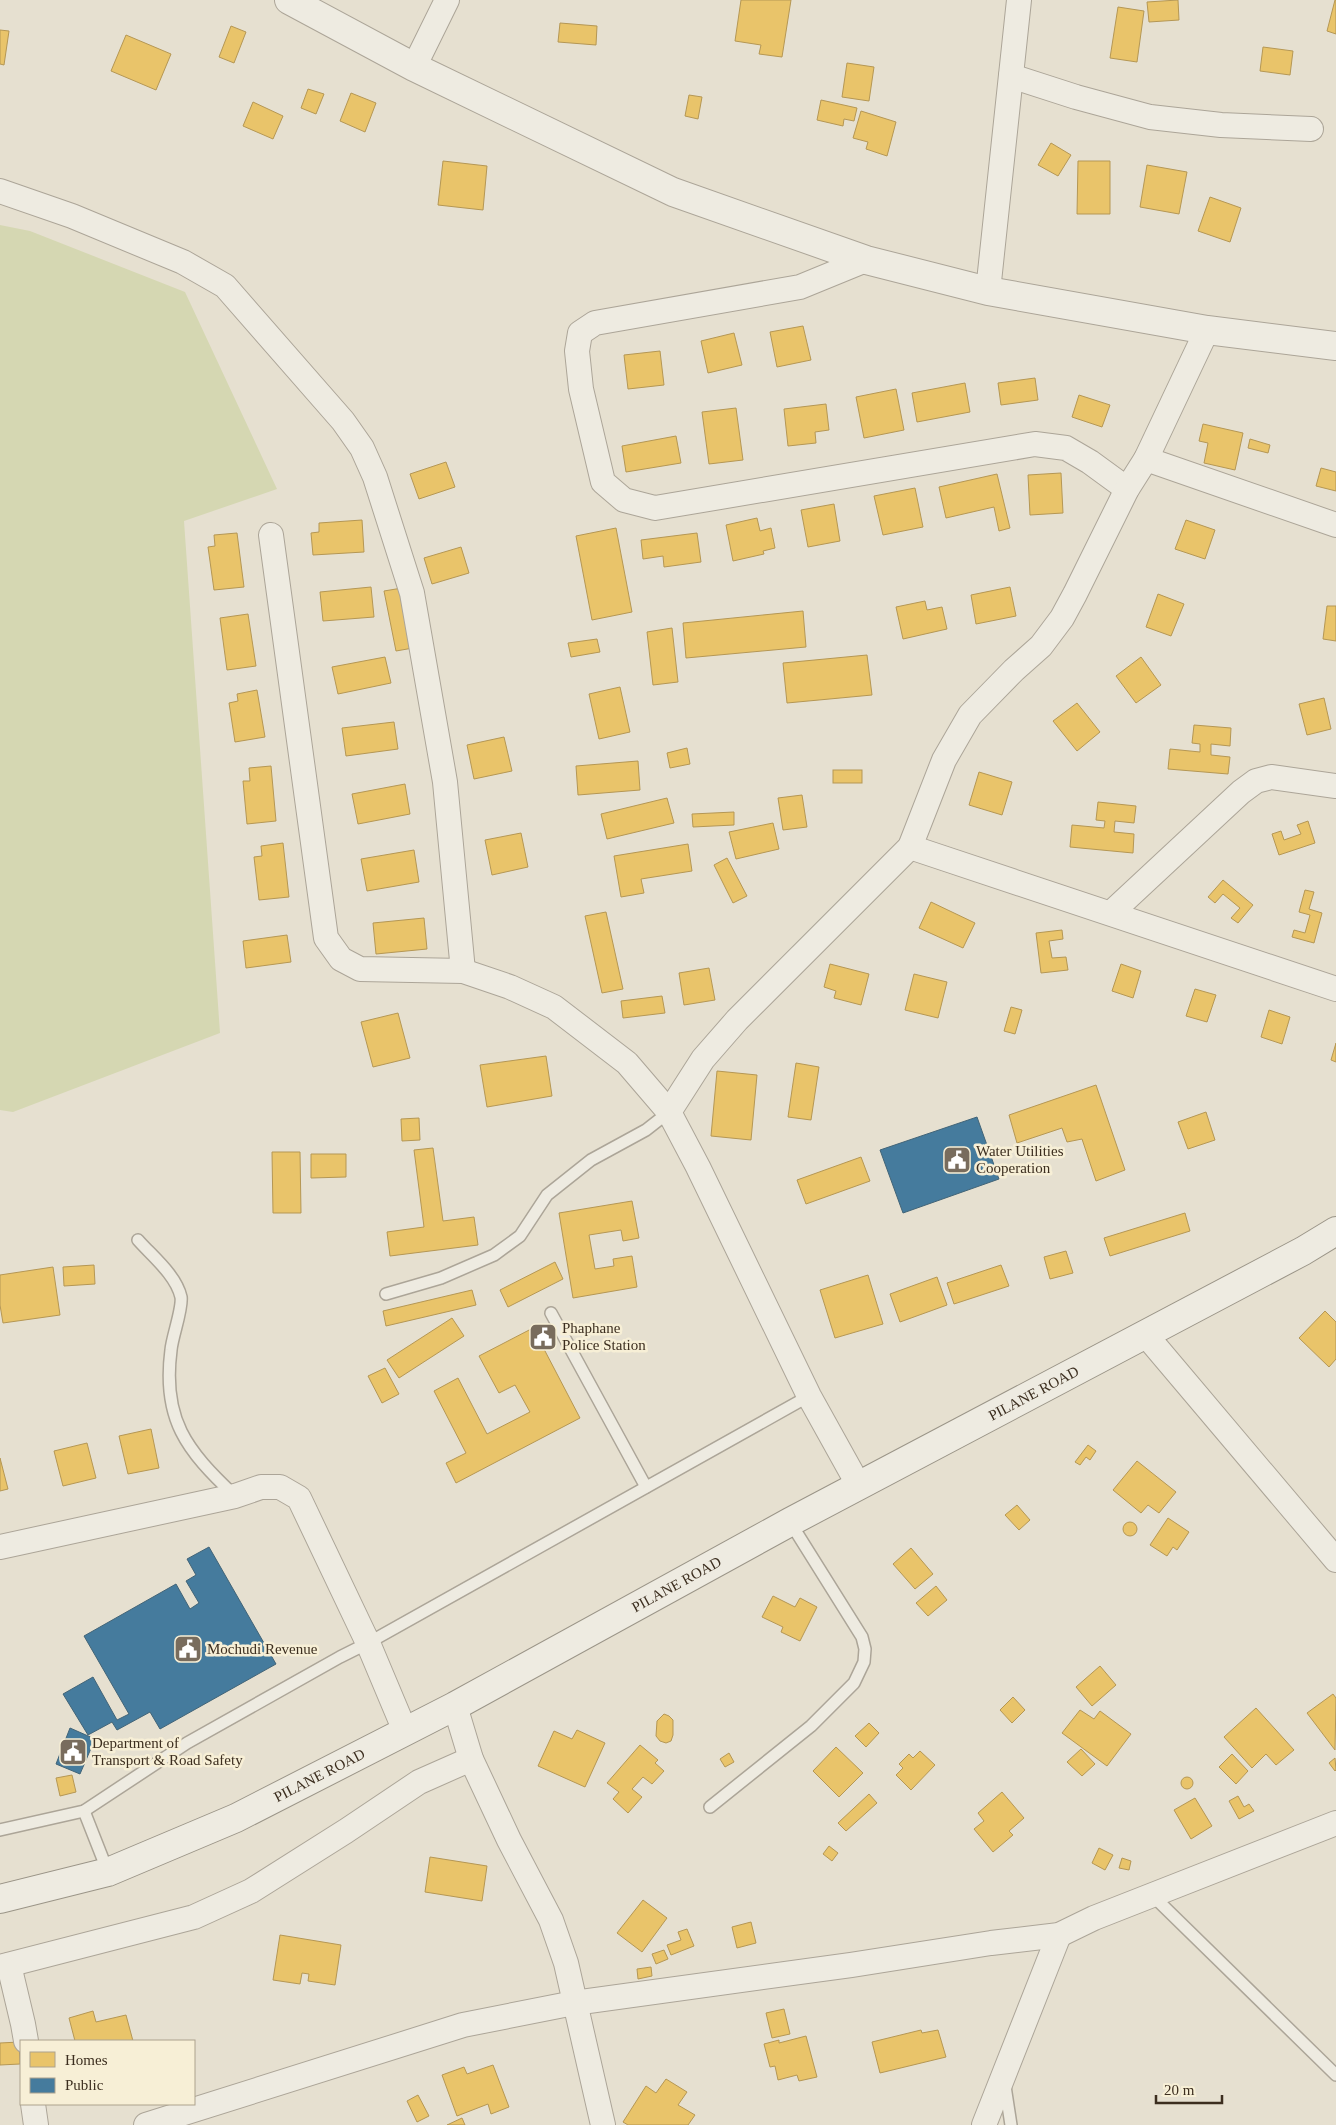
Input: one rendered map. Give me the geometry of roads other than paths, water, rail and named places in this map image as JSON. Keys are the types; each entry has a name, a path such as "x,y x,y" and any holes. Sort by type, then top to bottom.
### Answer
{"main road":[{"path":"289,0 414,67 672,192 866,260 988,291 1207,330 1336,346"},
{"name":"PILANE ROAD","path":"0,1899 108,1872 236,1818 455,1706 790,1522 1303,1251 1336,1231"}],"street":[{"path":"414,67 447,0"},
{"path":"988,291 1019,0"},
{"path":"1011,76 1076,97 1150,117 1221,126 1312,129"},
{"path":"0,191 72,216 183,262 225,286 343,421 362,448 375,477 412,593 445,782 463,972"},
{"path":"866,260 800,287 595,323 580,333 577,351 581,389 603,482 624,500 654,508 1035,444 1066,448 1090,462 1127,489"},
{"path":"669,1112 703,1059 737,1020 910,848 944,760 970,715 1014,670 1041,646 1062,618 1127,489 1146,459 1207,330"},
{"path":"1146,459 1336,525"},
{"path":"271,535 326,938 341,959 360,969 463,972 510,987 554,1007 627,1063 669,1112 809,1396 860,1486"},
{"path":"1111,913 1240,792 1256,781 1272,777 1336,786"},
{"path":"910,848 1336,989"},
{"path":"1144,1334 1336,1560"},
{"path":"0,1547 235,1496 261,1487 280,1487 299,1498 368,1643 405,1731"},
{"path":"455,1706 472,1759 510,1840 551,1920 566,1963 603,2125"},
{"path":"26,2040 23,2024 4,1966 194,1917 251,1891 419,1782 472,1759"},
{"path":"146,2125 463,2025 574,2003 852,1965 991,1943 1059,1935 1094,1918 1336,1823"},
{"path":"984,2125 1059,1935"},
{"path":"33,2105 36,2125"}],"lane":[{"path":"386,1294 441,1278 494,1255 520,1236 547,1195 590,1160 646,1130 669,1112"},
{"path":"138,1240 176,1283 181,1299 171,1349 168,1386 173,1414 191,1449 210,1472 235,1496"},
{"path":"551,1313 646,1487"},
{"path":"0,1830 84,1811 188,1743 809,1396"},
{"path":"710,1807 811,1726 854,1683 864,1662 865,1649 862,1637 790,1522"},
{"path":"84,1811 108,1872"},
{"path":"1152,1895 1336,2075"},
{"path":"1003,2074 1011,2125"}],"place":[{"name":"Water Utilities Cooperation","path":"957,1160"},
{"name":"Phaphane Police Station","path":"543,1337"},
{"name":"Mochudi Revenue","path":"188,1649"},
{"name":"Department of Transport & Road Safety","path":"73,1752"}]}
